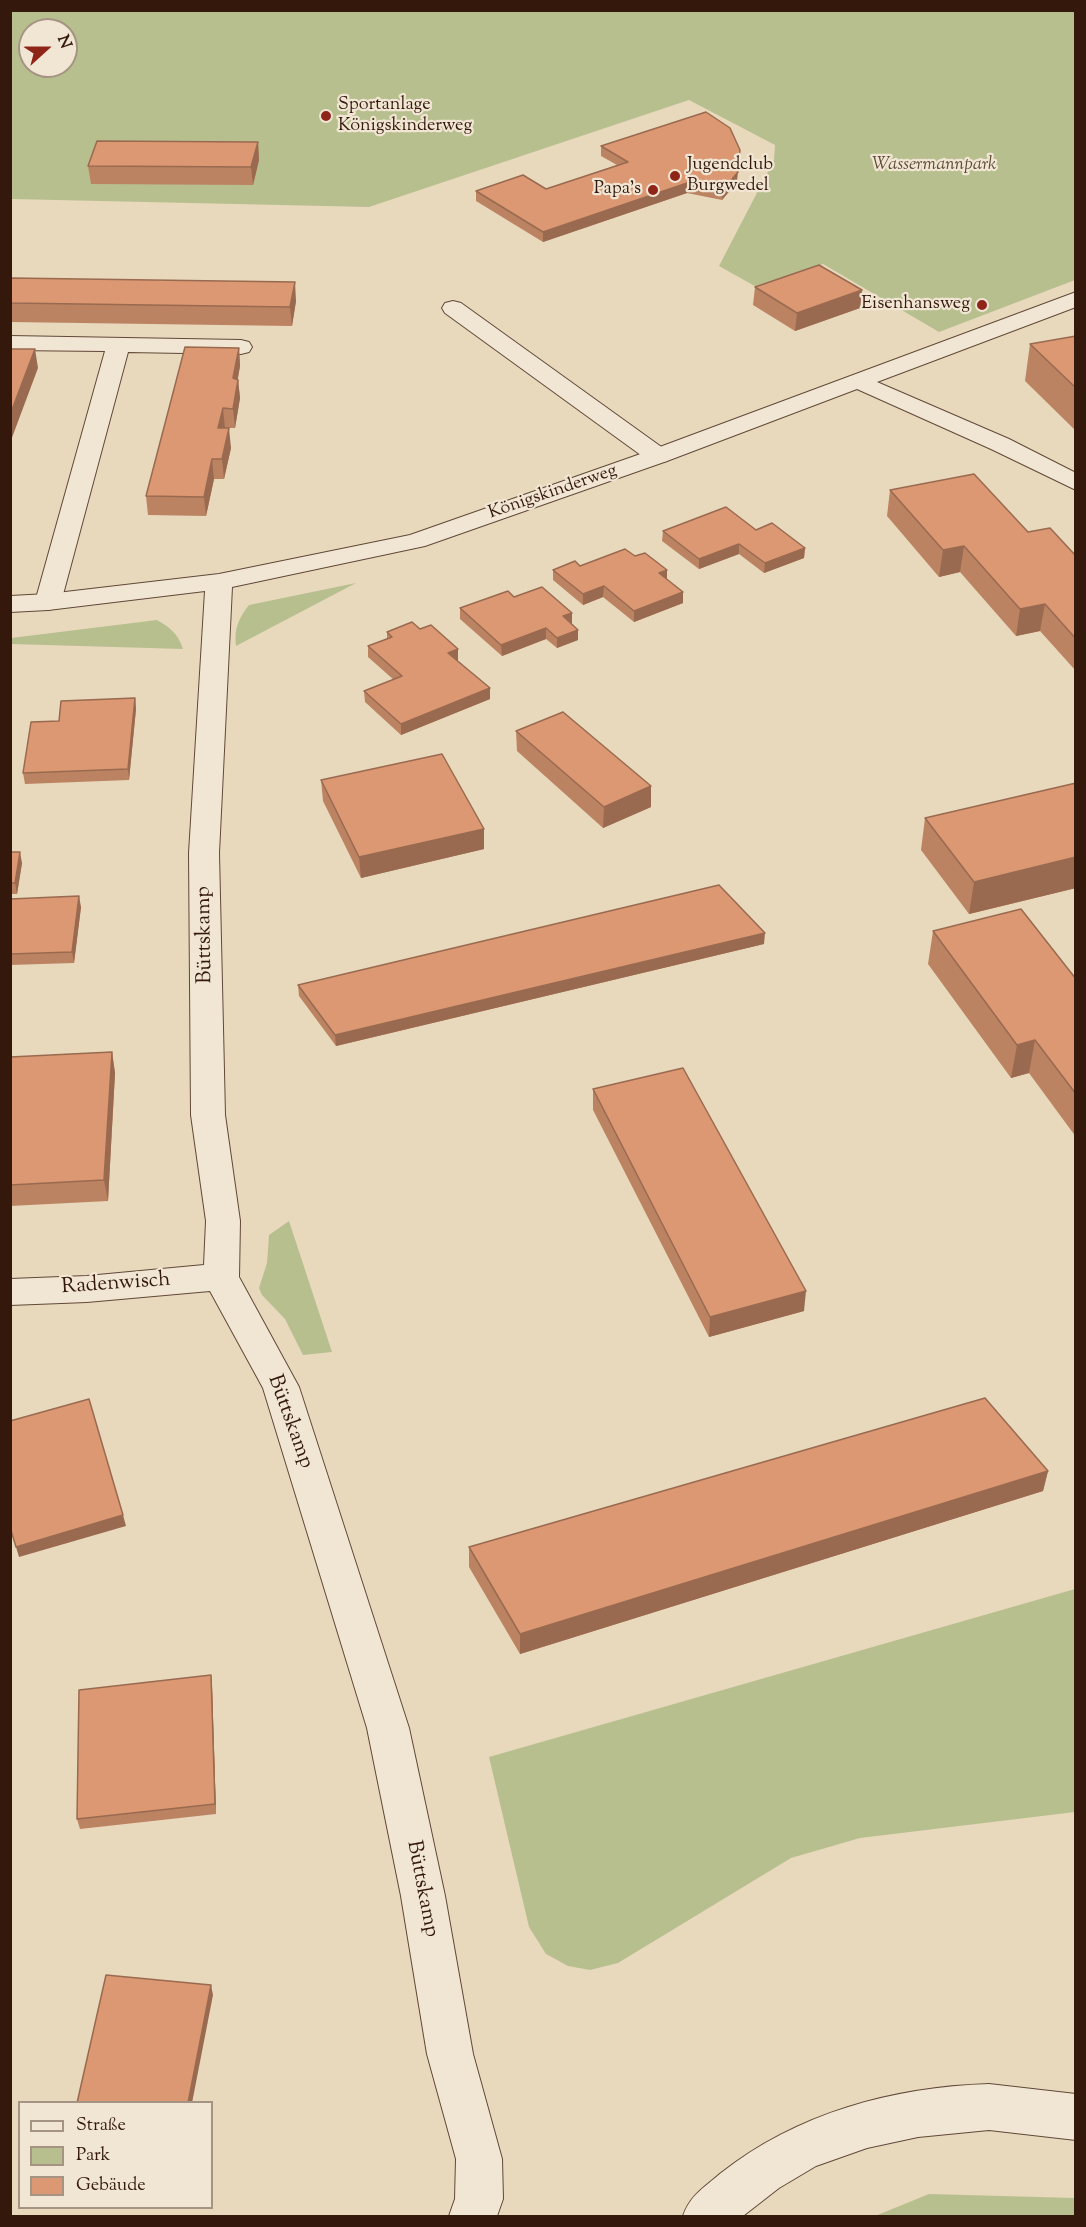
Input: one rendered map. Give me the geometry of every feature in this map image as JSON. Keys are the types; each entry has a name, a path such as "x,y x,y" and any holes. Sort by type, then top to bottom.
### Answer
{"street":[{"name":"Königskinderweg","path":"10,604 48,602 219,582 416,541 658,456 1076,299"},
{"path":"453,308 658,456"},
{"path":"10,343 241,347"},
{"path":"48,602 118,345"},
{"path":"859,382 1000,444 1076,483"},
{"name":"Büttskamp","path":"219,582 204,853 208,1115 223,1221 221,1277 234,1305 281,1387 388,1728 423,1896 450,2054 479,2158 479,2199 472,2217"},
{"name":"Radenwisch","path":"10,1292 87,1289 221,1277"},
{"path":"707,2217 747,2181 799,2149 851,2130 919,2113 990,2107 1076,2116"}],"green space":[{"name":"Wassermannpark","path":"11,11 1075,11 1075,280 939,332 823,264 760,289 719,266 774,160 775,145 689,100 369,207 11,199"},
{"path":"356,583 236,646 238,624 249,605"},
{"path":"157,620 173,632 183,649 11,644 11,638"},
{"path":"289,1221 332,1352 303,1355 285,1319 262,1295 259,1288 267,1263 269,1235"},
{"path":"1075,1589 1075,1812 860,1838 791,1858 618,1963 590,1970 568,1966 546,1954 529,1927 489,1757"},
{"path":"929,2194 1075,2198 1075,2216 875,2216"}],"building":[{"name":"Jugendclub Burgwedel","path":"706,112 730,128 740,150 738,172 723,190 687,183 543,232 476,191 523,175 546,189 628,162 601,146"},
{"path":"97,141 258,142 251,167 88,166"},
{"path":"819,265 862,290 797,313 755,287"},
{"path":"10,278 295,282 290,307 10,303"},
{"path":"1076,336 1076,388 1030,344"},
{"path":"185,347 239,348 233,378 238,380 233,409 223,408 218,428 229,428 222,459 212,459 204,497 146,496"},
{"path":"10,349 35,349 10,415"},
{"path":"974,474 1028,532 1050,528 1076,556 1076,639 1045,604 1020,609 964,546 943,550 890,490"},
{"path":"726,507 756,530 772,523 805,548 765,563 739,544 699,559 663,531"},
{"path":"625,549 635,556 645,553 667,570 659,573 683,592 634,611 604,586 583,594 553,570 575,561 580,566"},
{"path":"542,587 572,613 563,616 578,630 557,638 546,628 501,645 460,608 508,591 514,597"},
{"path":"412,622 420,629 431,625 458,649 448,653 490,688 401,724 364,691 402,676 368,646 392,637 387,632"},
{"path":"135,698 128,769 23,773 31,722 59,721 61,701"},
{"path":"563,712 651,786 604,807 516,731"},
{"path":"442,754 484,829 359,857 321,780"},
{"path":"1076,783 1076,857 974,882 925,818"},
{"path":"10,852 20,852 15,883 10,883"},
{"path":"719,885 765,933 335,1035 298,985"},
{"path":"79,896 72,952 10,954 10,899"},
{"path":"1021,909 1076,979 1076,1094 1035,1040 1017,1045 933,931"},
{"path":"112,1052 104,1180 10,1185 10,1057"},
{"path":"683,1068 806,1291 710,1317 593,1089"},
{"path":"985,1398 1048,1471 520,1634 469,1547"},
{"path":"89,1399 123,1515 16,1547 10,1527 10,1421"},
{"path":"211,1675 215,1804 77,1819 79,1690"},
{"path":"106,1975 211,1985 188,2101 77,2101"}],"place":[{"name":"Sportanlage Königskinderweg","path":"326,116"},
{"name":"Jugendclub Burgwedel","path":"675,176"},
{"name":"Papa's","path":"653,190"},
{"name":"Eisenhansweg","path":"982,305"}]}
